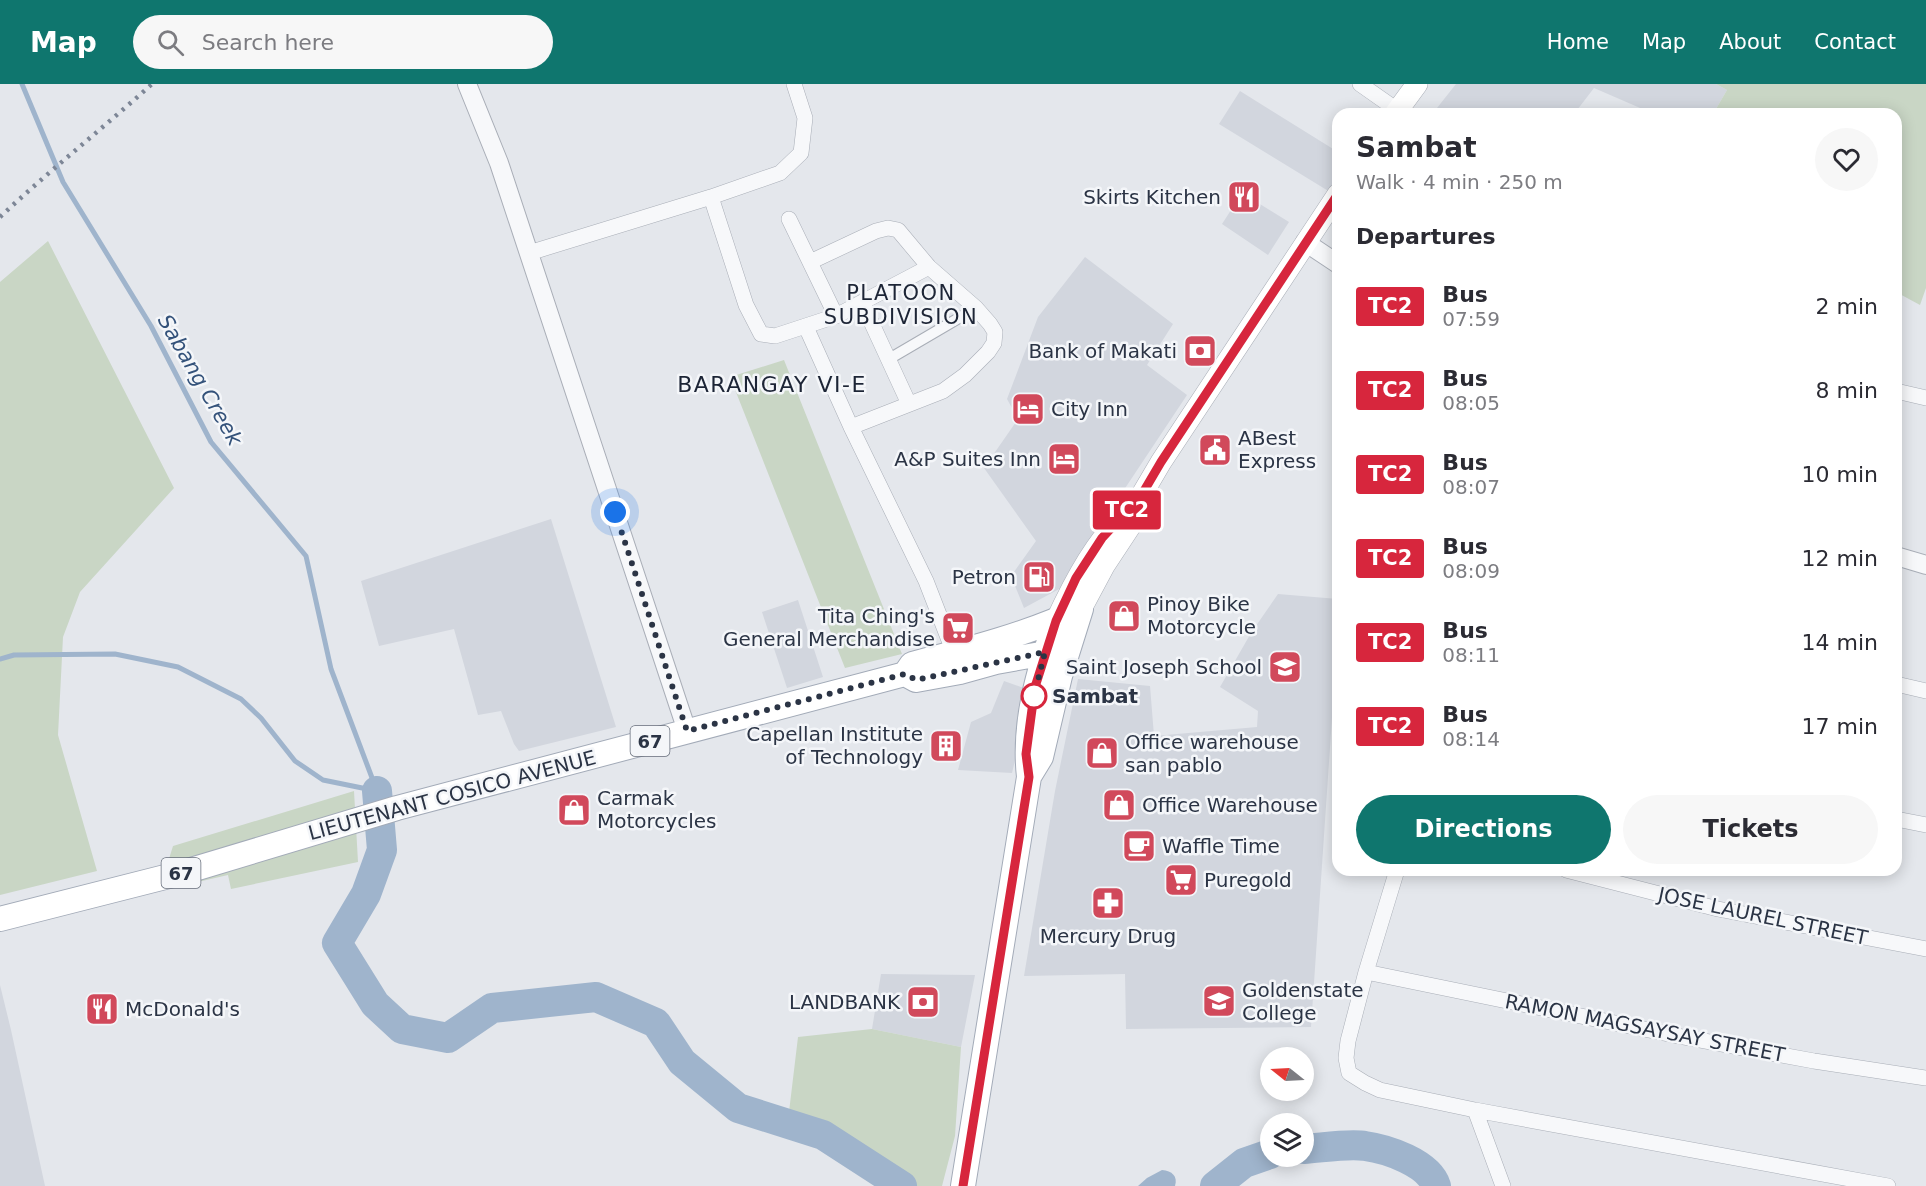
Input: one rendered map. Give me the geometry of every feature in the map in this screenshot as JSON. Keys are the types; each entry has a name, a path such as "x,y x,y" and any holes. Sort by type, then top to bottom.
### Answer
{"main road":[{"path":"1399,108 1418,84"},
{"path":"963,1186 1029,777 1041,757 1060,676 1056,621 1076,578 1102,538 1141,496 1332,203"},
{"path":"1057,651 1104,566 1135,519 1141,496"},
{"name":"LIEUTENANT COSICO AVENUE","path":"0,919 181,873 397,808 905,674 912,664 996,642 1056,621 1082,609"},
{"name":"LIEUTENANT COSICO AVENUE","path":"905,674 916,680 1057,651"}],"street":[{"path":"467,84 499,163 687,731"},
{"path":"1360,84 1391,108"},
{"path":"529,253 711,197 780,173 801,153 805,118 797,85"},
{"path":"711,197 746,304 761,334 775,336 836,316 929,267"},
{"path":"789,219 836,316"},
{"path":"810,262 876,231 888,228 898,231 929,267 976,308 995,332 994,343 988,352 943,391 851,427"},
{"path":"1305,242 1332,260"},
{"path":"862,302 909,404"},
{"path":"889,359 976,308"},
{"path":"806,327 851,427 922,572 954,653"},
{"path":"1902,392 1926,398"},
{"path":"1902,558 1926,565"},
{"path":"1902,685 1926,691"},
{"path":"1902,820 1926,825"},
{"path":"1395,876 1348,1041 1346,1058 1349,1073 1380,1090 1475,1110 1888,1186"},
{"name":"JOSE LAUREL STREET","path":"1589,876 1718,909 1926,949"},
{"name":"RAMON MAGSAYSAY STREET","path":"1366,972 1683,1037 1814,1061 1926,1078"},
{"path":"1475,1110 1503,1186"}],"shaded area":[{"path":"1456,84 1716,84 1727,90 1716,108 1640,108 1594,88 1579,108 1437,108"},
{"path":"1240,91 1332,148 1332,188 1330,192 1219,124"},
{"path":"1242,193 1289,222 1268,255 1222,224"},
{"path":"1085,257 1173,324 1147,365 1187,395 1061,588 1024,608 1011,576 1036,541 984,468 1018,419 1007,399 1038,317"},
{"path":"551,519 616,727 519,751 501,711 478,715 454,629 379,646 361,581"},
{"name":"Puregold","path":"1278,594 1332,598 1332,718 1311,1027 1126,1029 1125,974 1024,976 1055,791 1078,679 1150,686 1154,736 1257,727 1258,711 1220,687 1251,633"},
{"path":"798,600 823,677 787,688 762,612"},
{"path":"1004,681 1024,688 1029,701 1012,773 958,770 971,722 991,713"},
{"name":"LANDBANK","path":"881,974 975,975 961,1047 872,1029"},
{"path":"0,985 11,1030 45,1186 0,1186"}],"green space":[{"path":"1716,84 1926,84 1926,288 1920,305 1902,295 1902,108 1716,108 1727,90"},
{"path":"48,241 174,488 80,592 63,637 58,735 97,871 0,895 0,282"},
{"path":"784,360 902,654 845,668 730,377"},
{"path":"354,791 358,862 231,889 228,875 159,891 173,846"},
{"path":"872,1029 961,1047 955,1136 942,1186 915,1186 854,1148 789,1112 798,1037"}],"water":[{"path":"1162,1170 1173,1175 1176,1179 1175,1186 1138,1186 1147,1178"}],"waterway":[{"name":"Sabang Creek","path":"22,84 63,182 151,326 211,442 306,556 331,669 377,791"},
{"path":"0,659 14,655 115,654 178,667 241,699 261,718 295,761 323,780 377,791"},
{"path":"377,791 382,850 366,894 337,943 375,1004 402,1029 448,1038 492,1008 596,997 656,1023 682,1062 738,1108 823,1135 902,1186"},
{"path":"1314,1148 1351,1145 1384,1150 1406,1158 1425,1170 1436,1186"},
{"path":"1215,1186 1244,1163 1260,1157"}],"railway":[{"path":"0,217 152,84"}],"bus line":[{"name":"TC2","path":"963,1186 1029,777 1026,754 1035,687 1056,621 1076,578 1102,538 1141,496 1225,363 1332,203"}],"place":[{"name":"Skirts Kitchen","path":"1244,197"},
{"name":"Bank of Makati","path":"1200,351"},
{"name":"City Inn","path":"1028,409"},
{"name":"ABest Express","path":"1215,450"},
{"name":"A&P Suites Inn","path":"1064,459"},
{"name":"Petron","path":"1039,577"},
{"name":"Pinoy Bike Motorcycle","path":"1124,616"},
{"name":"Tita Ching's General Merchandise","path":"958,628"},
{"name":"Saint Joseph School","path":"1285,667"},
{"name":"Sambat","path":"1034,696"},
{"name":"Capellan Institute of Technology","path":"946,746"},
{"name":"Office warehouse san pablo","path":"1102,753"},
{"name":"Office Warehouse","path":"1119,805"},
{"name":"Carmak Motorcycles","path":"574,810"},
{"name":"Waffle Time","path":"1139,846"},
{"name":"Puregold","path":"1181,880"},
{"name":"Mercury Drug","path":"1108,903"},
{"name":"Goldenstate College","path":"1219,1001"},
{"name":"LANDBANK","path":"923,1002"},
{"name":"McDonald's","path":"102,1009"}],"district":[{"name":"PLATOON SUBDIVISION","path":"901,305"},
{"name":"BARANGAY VI-E","path":"772,384"}],"route":[{"path":"615,512 687,731 905,674 916,680 1045,652 1034,696"}]}
